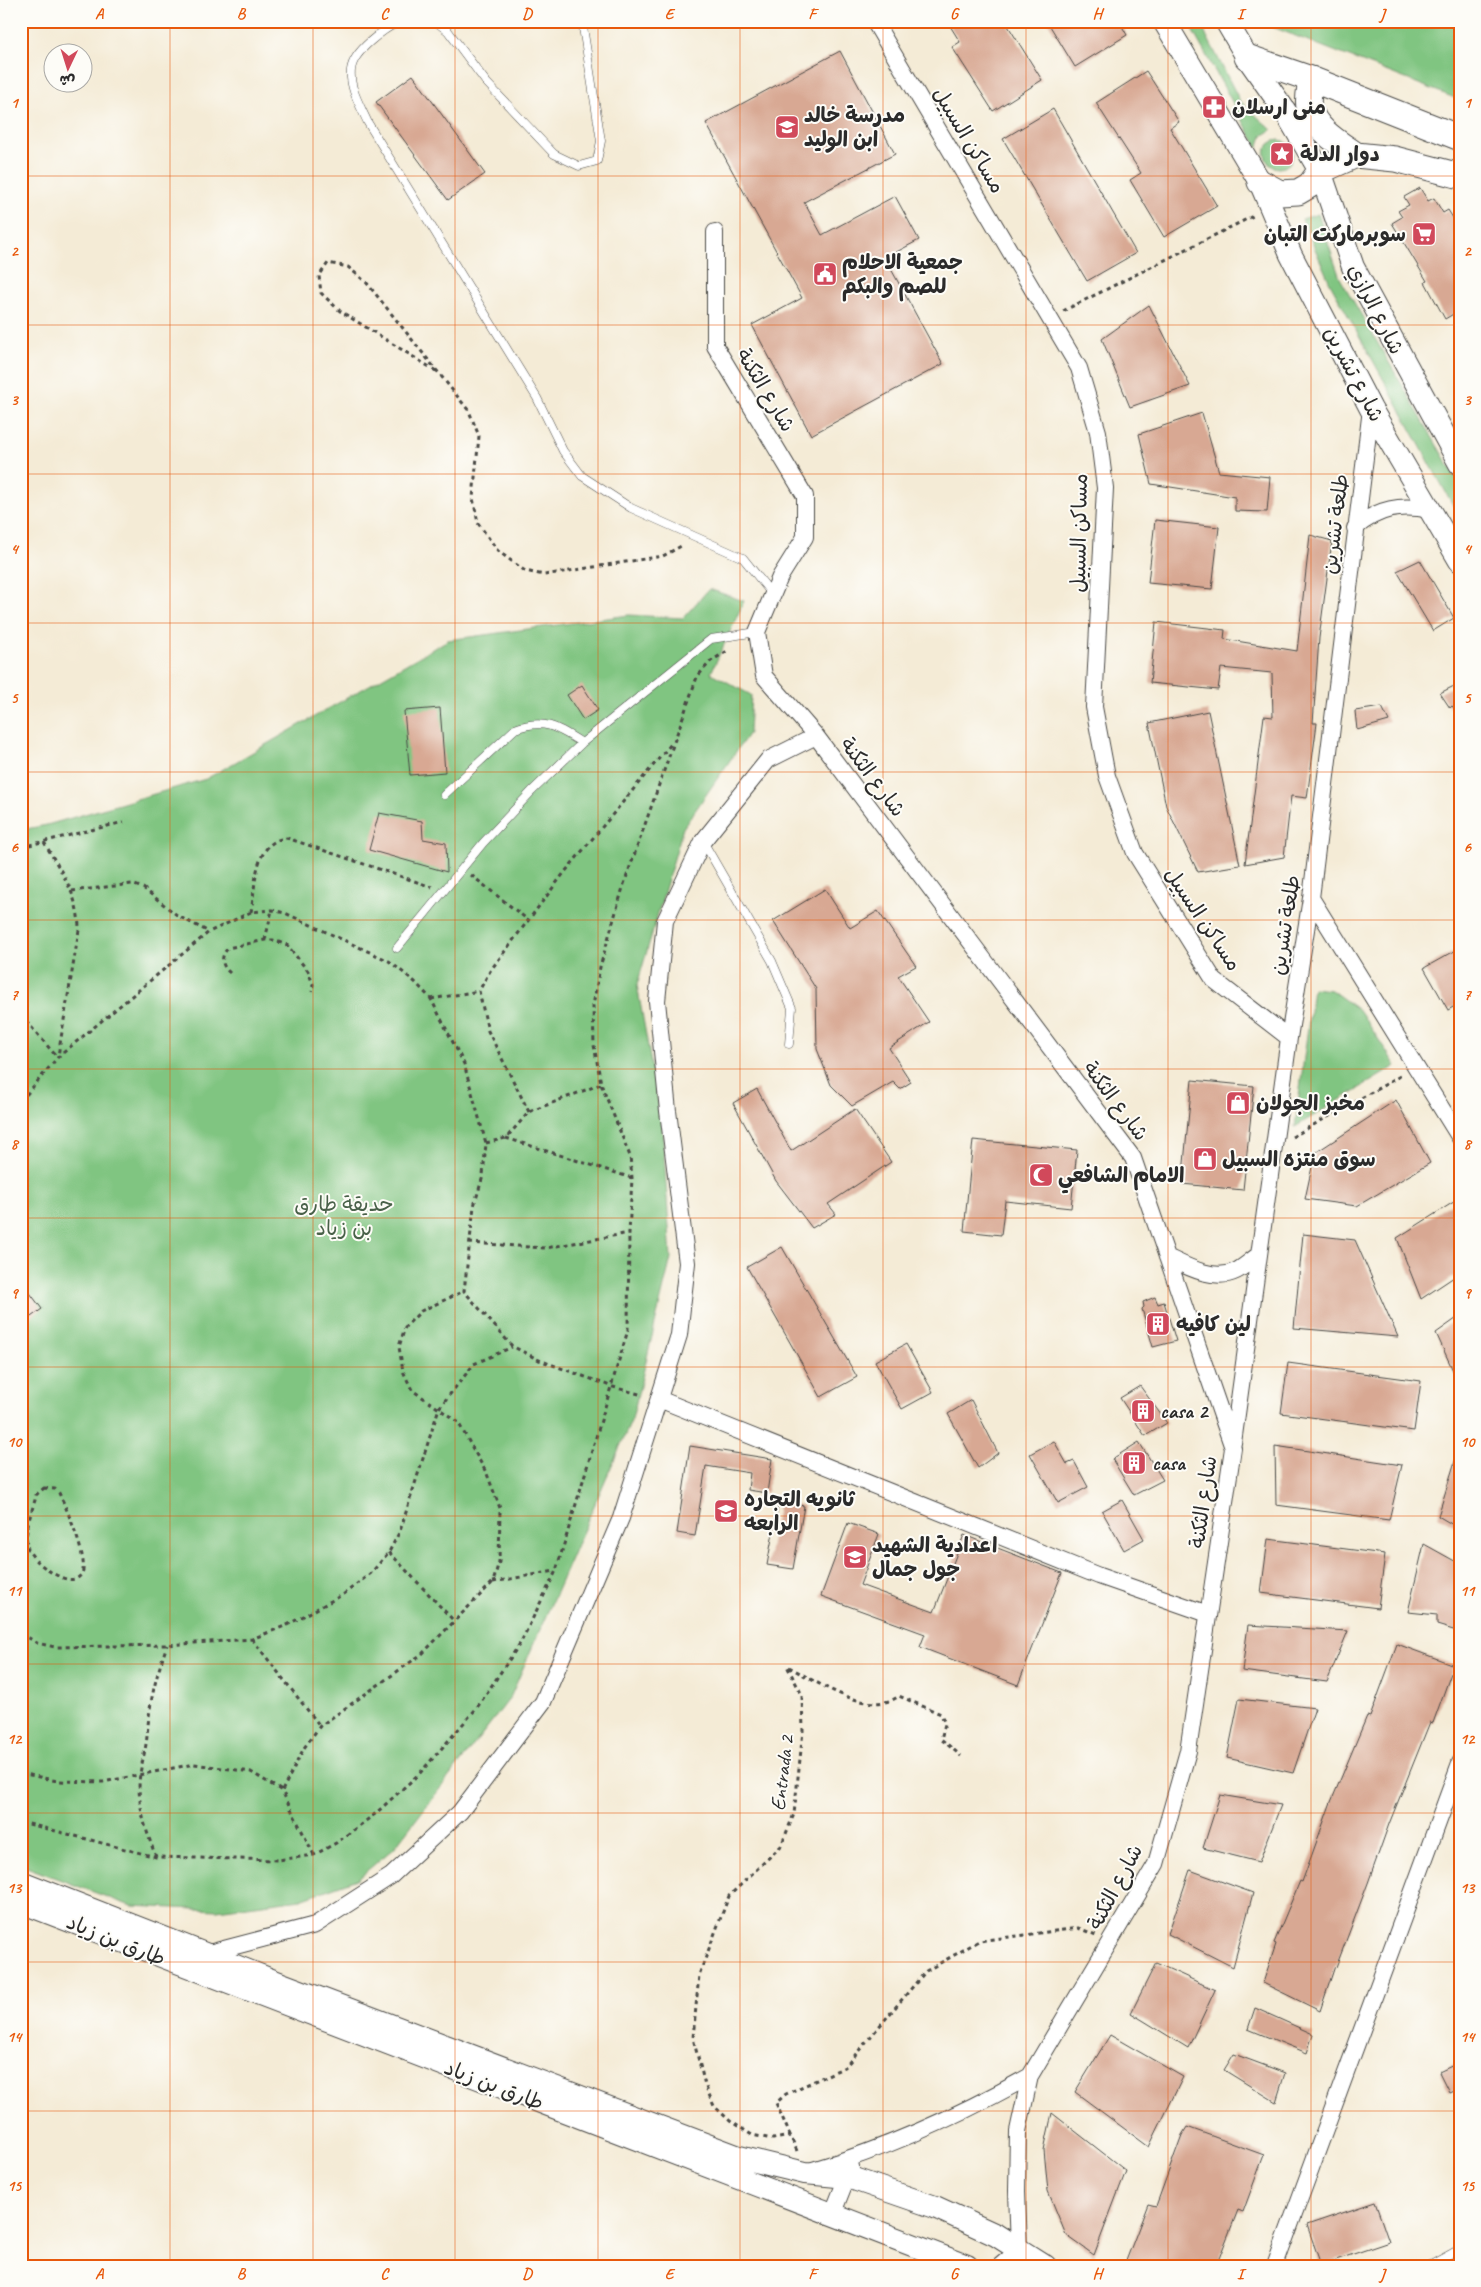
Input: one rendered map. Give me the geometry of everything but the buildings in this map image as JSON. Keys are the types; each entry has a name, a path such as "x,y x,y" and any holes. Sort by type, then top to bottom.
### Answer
{"main road":[{"name":"شارع تشرين","path":"1164,21 1260,182 1269,208 1296,264 1371,408 1460,561"},
{"name":"شارع الرازي","path":"1226,21 1247,57 1285,111 1320,170 1353,267 1460,464"},
{"path":"1247,57 1311,79 1460,138"},
{"path":"1311,79 1309,106 1313,117 1324,132 1356,155"},
{"path":"1260,182 1280,193 1298,192 1310,185 1320,170 1356,155 1395,159 1460,176"},
{"path":"21,1882 646,2124 739,2157 805,2173 851,2167 996,2235 1045,2266"},
{"name":"طارق بن زياد","path":"21,1902 967,2266"}],"street":[{"name":"مساكن السبيل","path":"874,21 1079,368 1098,432 1105,488 1094,707 1107,776 1134,853 1214,980 1289,1038"},
{"name":"شارع الثكنة","path":"715,232 715,346 805,496 805,538 780,576 757,632 764,676 816,736 1132,1158 1232,1448 1188,1751 1156,1864 1030,2076"},
{"name":"طلعة تشرين","path":"1232,1448 1289,1038 1311,898 1371,408"},
{"path":"1355,528 1367,517 1385,510 1405,506 1430,510"},
{"path":"205,1954 315,1925 391,1876 460,1812 543,1702 621,1518 679,1335 687,1263 657,1001 665,921 703,841 768,760 816,736"},
{"path":"1311,898 1460,1138"},
{"path":"1167,1257 1195,1269 1216,1275 1234,1272 1259,1255"},
{"path":"659,1399 1090,1572 1208,1614"},
{"path":"1275,2266 1460,1763"},
{"path":"832,2215 851,2167 1030,2076"},
{"path":"1000,2266 1019,2250 1017,2191 1018,2131 1030,2076"}],"lane":[{"path":"379,21 384,29"},
{"path":"400,21 384,29 361,51 351,69 355,94 368,123 538,398 563,451 582,476 623,503 743,558 772,595"},
{"path":"435,21 448,31 486,82 554,154 579,166 597,161 601,141 582,21"},
{"path":"397,948 463,868 532,791 582,743 710,638 757,632"},
{"path":"444,795 515,729 537,724 558,727 582,743"},
{"path":"703,841 772,961 792,1008 789,1044"},
{"path":"1429,2266 1460,2249"}],"path":[{"path":"1049,318 1269,208"},
{"path":"436,371 340,311 321,293 319,276 328,263 348,267 366,282 469,411 479,436 473,498 478,523 498,551 525,571 544,576 663,556 696,537"},
{"path":"21,1822 156,1858 278,1860 314,1855 336,1844 375,1814 414,1779 476,1710 521,1642 556,1571 613,1387 628,1330 629,1233 632,1178 630,1156 601,1084 594,1045 593,1006 600,967 624,884 673,741 697,678 712,661 757,632"},
{"path":"529,1112 488,1031 479,991 490,971 564,873 673,741"},
{"path":"21,848 124,822"},
{"path":"251,912 260,857 270,844 287,838 444,891"},
{"path":"44,842 72,891 79,913 79,930 58,1057"},
{"path":"463,868 528,920"},
{"path":"72,891 132,884 143,888 178,916 209,932"},
{"path":"21,1101 58,1057 209,932 251,912 272,910 285,913 389,961 415,982 431,999 464,1064 486,1143 482,1176 474,1206 464,1290 512,1346 539,1360 613,1387 659,1399"},
{"path":"266,940 272,910"},
{"path":"230,973 222,964 224,953 228,948 266,940 280,942 293,950 312,978 312,992"},
{"path":"431,999 479,991"},
{"path":"21,1015 58,1057"},
{"path":"1274,1147 1416,1067"},
{"path":"506,1138 529,1112 601,1084"},
{"path":"486,1143 506,1138 632,1178"},
{"path":"469,1243 546,1248 629,1233"},
{"path":"282,1791 304,1748 320,1726 422,1654 494,1582 499,1562 500,1508 487,1474 458,1422 412,1390 402,1371 399,1347 405,1327 421,1311 464,1290"},
{"path":"21,1633 37,1643 56,1647 167,1645 252,1639 287,1625 344,1594 371,1573 389,1552 400,1531 439,1408 474,1364 512,1346"},
{"path":"44,1488 55,1489 62,1498 83,1558 82,1574 76,1580 68,1581 36,1560 28,1548 28,1525 36,1495 44,1488"},
{"path":"21,1551 28,1548"},
{"path":"389,1552 454,1621"},
{"path":"494,1582 556,1571"},
{"path":"252,1639 320,1726"},
{"path":"156,1858 145,1828 140,1798 140,1775 145,1753 152,1692 167,1645"},
{"name":"Entrada 2","path":"791,2136 773,2139 752,2135 730,2121 714,2106 705,2085 693,2038 699,1975 729,1896 781,1846 794,1814 803,1731 802,1696 787,1666 864,1703 892,1702 899,1696 940,1714 945,1724 941,1739 961,1756"},
{"path":"21,1773 57,1781 103,1782 194,1764 251,1772 282,1791 314,1855"},
{"path":"805,2173 776,2103 786,2094 845,2067 926,1971 979,1941 1078,1928 1110,1942"}],"green space":[{"path":"1187,21 1199,21 1240,101 1272,130 1262,136 1258,148"},
{"path":"1257,21 1460,21 1460,100"},
{"name":"دوار الدلة","path":"1279,140 1289,144 1293,154 1289,164 1279,168 1269,164 1265,154 1269,144"},
{"path":"1318,214 1340,278 1460,485 1460,503 1454,507 1330,283 1302,219"},
{"name":"حديقة طارق بن زياد","path":"709,589 744,601 711,673 751,695 749,733 683,828 637,985 662,1124 671,1258 632,1419 510,1698 394,1848 357,1879 301,1899 217,1910 131,1906 21,1865 21,830 47,825 206,779 448,640 629,615 683,618"},
{"path":"1313,988 1331,990 1360,1011 1396,1066 1295,1127"}],"place":[{"name":"منى ارسلان","path":"1214,107"},
{"name":"مدرسة خالد ابن الوليد","path":"787,127"},
{"name":"دوار الدلة","path":"1282,154"},
{"name":"سوبرماركت التبان","path":"1424,234"},
{"name":"جمعية الاحلام للصم والبكم","path":"825,274"},
{"name":"مخبز الجولان","path":"1238,1103"},
{"name":"سوق منتزه السبيل","path":"1205,1159"},
{"name":"الامام الشافعي","path":"1041,1175"},
{"name":"لين كافيه","path":"1158,1324"},
{"name":"casa 2","path":"1143,1411"},
{"name":"casa","path":"1134,1463"},
{"name":"ثانويه التجاره الرابعه","path":"726,1511"},
{"name":"اعدادية الشهيد جول جمال","path":"855,1557"}]}
